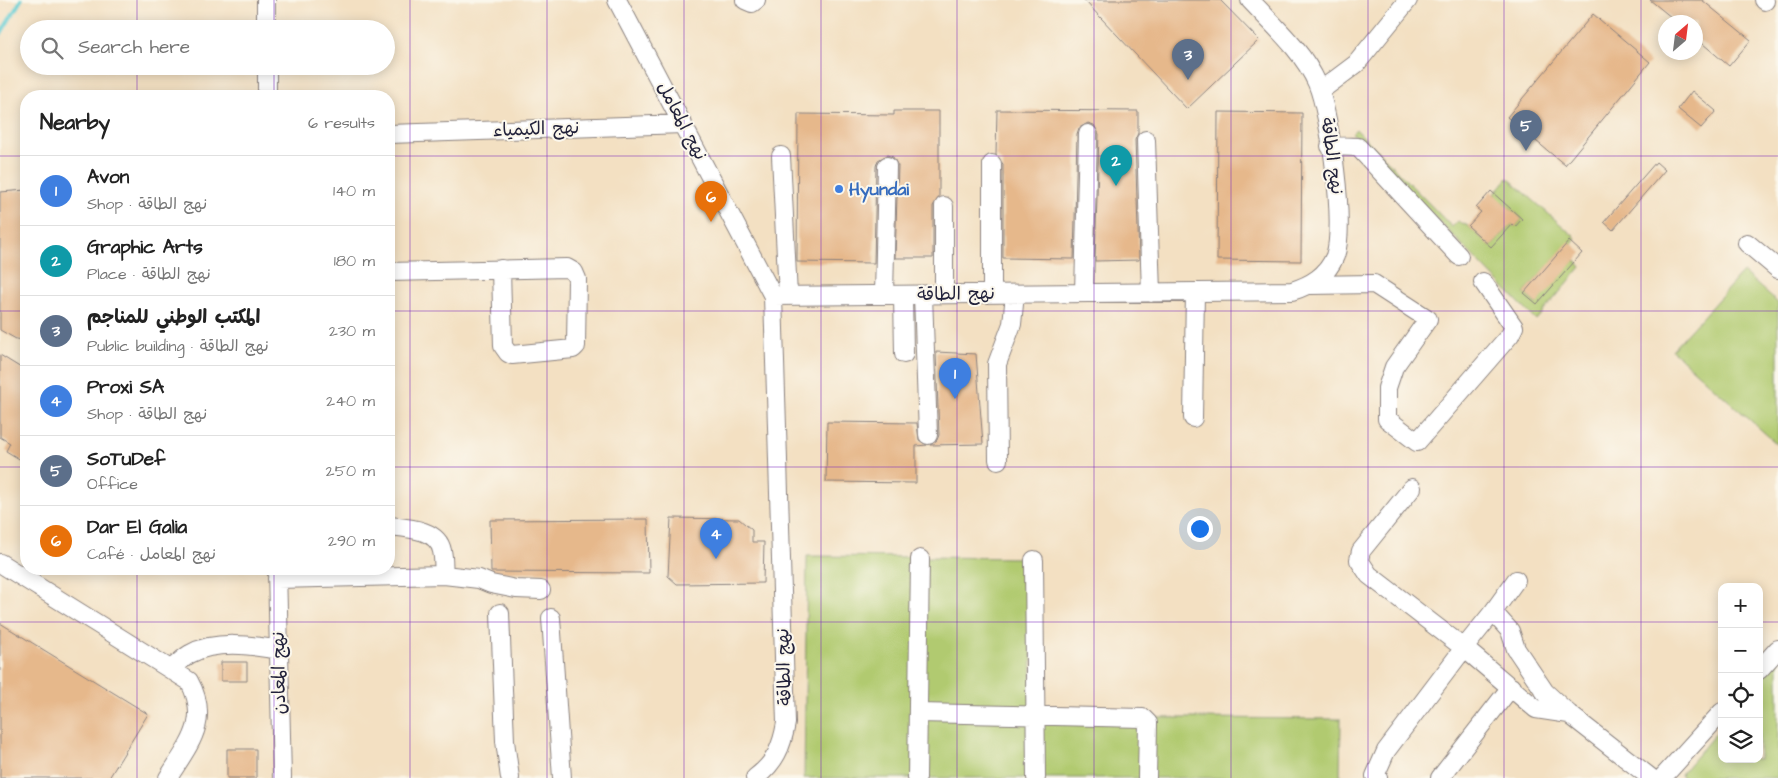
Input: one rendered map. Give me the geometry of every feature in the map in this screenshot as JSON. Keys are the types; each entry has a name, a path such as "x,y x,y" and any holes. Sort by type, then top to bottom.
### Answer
{"street":[{"path":"266,0 266,20"},
{"name":"نهج المعامل","path":"618,0 683,124 781,296"},
{"path":"744,0 752,2 756,0"},
{"name":"نهج الطاقة","path":"754,778 766,770 775,758 782,744 786,723 781,296 1292,291 1310,285 1324,273 1334,257 1339,236 1340,218 1325,109 1317,82 1299,53 1250,0"},
{"path":"1320,91 1356,64 1408,0"},
{"path":"267,75 267,90"},
{"name":"نهج الكيمياء","path":"395,134 683,124"},
{"path":"1084,293 1088,134"},
{"path":"1146,140 1151,292"},
{"path":"1330,146 1358,147 1459,256"},
{"path":"781,156 781,296"},
{"path":"992,164 992,294"},
{"path":"884,295 887,166"},
{"path":"944,206 944,294"},
{"path":"1747,243 1778,269"},
{"path":"395,272 501,269 567,268 574,272 578,279 576,346 573,349 512,355 508,353 503,346 501,269"},
{"path":"1310,285 1374,284 1428,319 1394,367 1387,388 1387,419 1417,442 1514,327 1483,282"},
{"path":"1193,418 1195,292"},
{"path":"923,294 928,435"},
{"path":"998,460 997,364 1012,324 1015,294"},
{"path":"903,295 904,354"},
{"path":"1412,488 1361,551 1359,560 1370,575 1464,648 1536,709 1569,714"},
{"path":"395,526 413,528 435,538 442,550 444,575"},
{"path":"917,778 920,560"},
{"path":"1034,560 1036,778"},
{"path":"0,563 172,668 190,681 198,697 199,718 194,736 168,778"},
{"name":"نهج المعادن","path":"277,575 282,778"},
{"path":"395,575 444,575 479,579 491,584 516,589 541,590"},
{"path":"1378,778 1375,776 1386,751 1516,580"},
{"path":"1493,612 1510,630 1516,649 1545,692 1569,714 1651,778"},
{"path":"500,613 505,741 510,778"},
{"path":"551,618 562,778"},
{"path":"172,668 190,654 208,647 254,645 279,650"},
{"path":"1763,666 1778,649"},
{"path":"1440,778 1511,687"},
{"path":"918,713 1034,714 1143,718 1148,723 1147,778"},
{"path":"1662,778 1718,716"}],"green space":[{"path":"1356,129 1452,227 1458,221 1468,226 1491,247 1512,224 1515,227 1522,219 1494,194 1508,178 1576,238 1572,244 1569,242 1524,293 1536,304 1575,260 1581,267 1536,320 1352,133"},
{"path":"1743,272 1778,303 1778,445 1672,350"},
{"path":"807,556 1033,558 1031,717 1341,719 1340,778 804,778"},
{"path":"1778,659 1778,778 1682,778 1681,774 1718,731 1718,763 1763,763 1763,677"}],"building":[{"path":"1084,0 1220,0 1259,40 1187,109"},
{"path":"1650,0 1702,0 1751,40 1729,66 1703,44 1703,15 1668,15"},
{"path":"1593,14 1650,62 1565,165 1507,117"},
{"path":"1692,91 1716,111 1701,128 1678,109"},
{"path":"997,110 1138,111 1138,133 1135,140 1139,260 1095,261 1099,134 1094,125 1088,123 1079,128 1077,134 1074,259 1003,258 1003,164 996,155"},
{"name":"Hyundai","path":"894,111 939,111 939,197 933,206 933,258 895,258 898,166 893,157 887,155 878,160 876,166 874,263 797,262 798,114 894,115"},
{"path":"1218,112 1302,113 1301,261 1217,260"},
{"path":"1656,162 1665,170 1613,230 1604,222"},
{"path":"20,190 20,339 0,330 0,192"},
{"path":"1491,191 1522,219 1515,227 1512,224 1491,247 1468,226 1481,212 1476,208"},
{"path":"1569,241 1582,253 1537,304 1524,293"},
{"path":"936,352 976,354 983,444 930,445 937,440 939,435"},
{"path":"0,355 20,367 20,459 6,451 10,443 0,437"},
{"path":"827,422 917,423 919,440 927,445 916,446 916,483 826,482"},
{"path":"671,518 739,519 752,530 752,542 764,542 763,583 677,584 668,576"},
{"path":"648,519 649,573 491,572 490,520"},
{"path":"0,623 148,714 109,778 0,778"},
{"path":"221,662 247,662 247,681 221,681"},
{"path":"227,749 256,749 256,778 227,778"}],"waterway":[{"path":"0,35 21,0"}],"place":[{"name":"المكتب الوطني للمناجم","path":"1188,80"},
{"name":"SoTuDef","path":"1526,151"},
{"name":"Graphic Arts","path":"1116,186"},
{"name":"Hyundai","path":"839,189"},
{"name":"Dar El Galia","path":"711,222"},
{"name":"Avon","path":"955,399"},
{"name":"Proxi SA","path":"716,559"}]}
